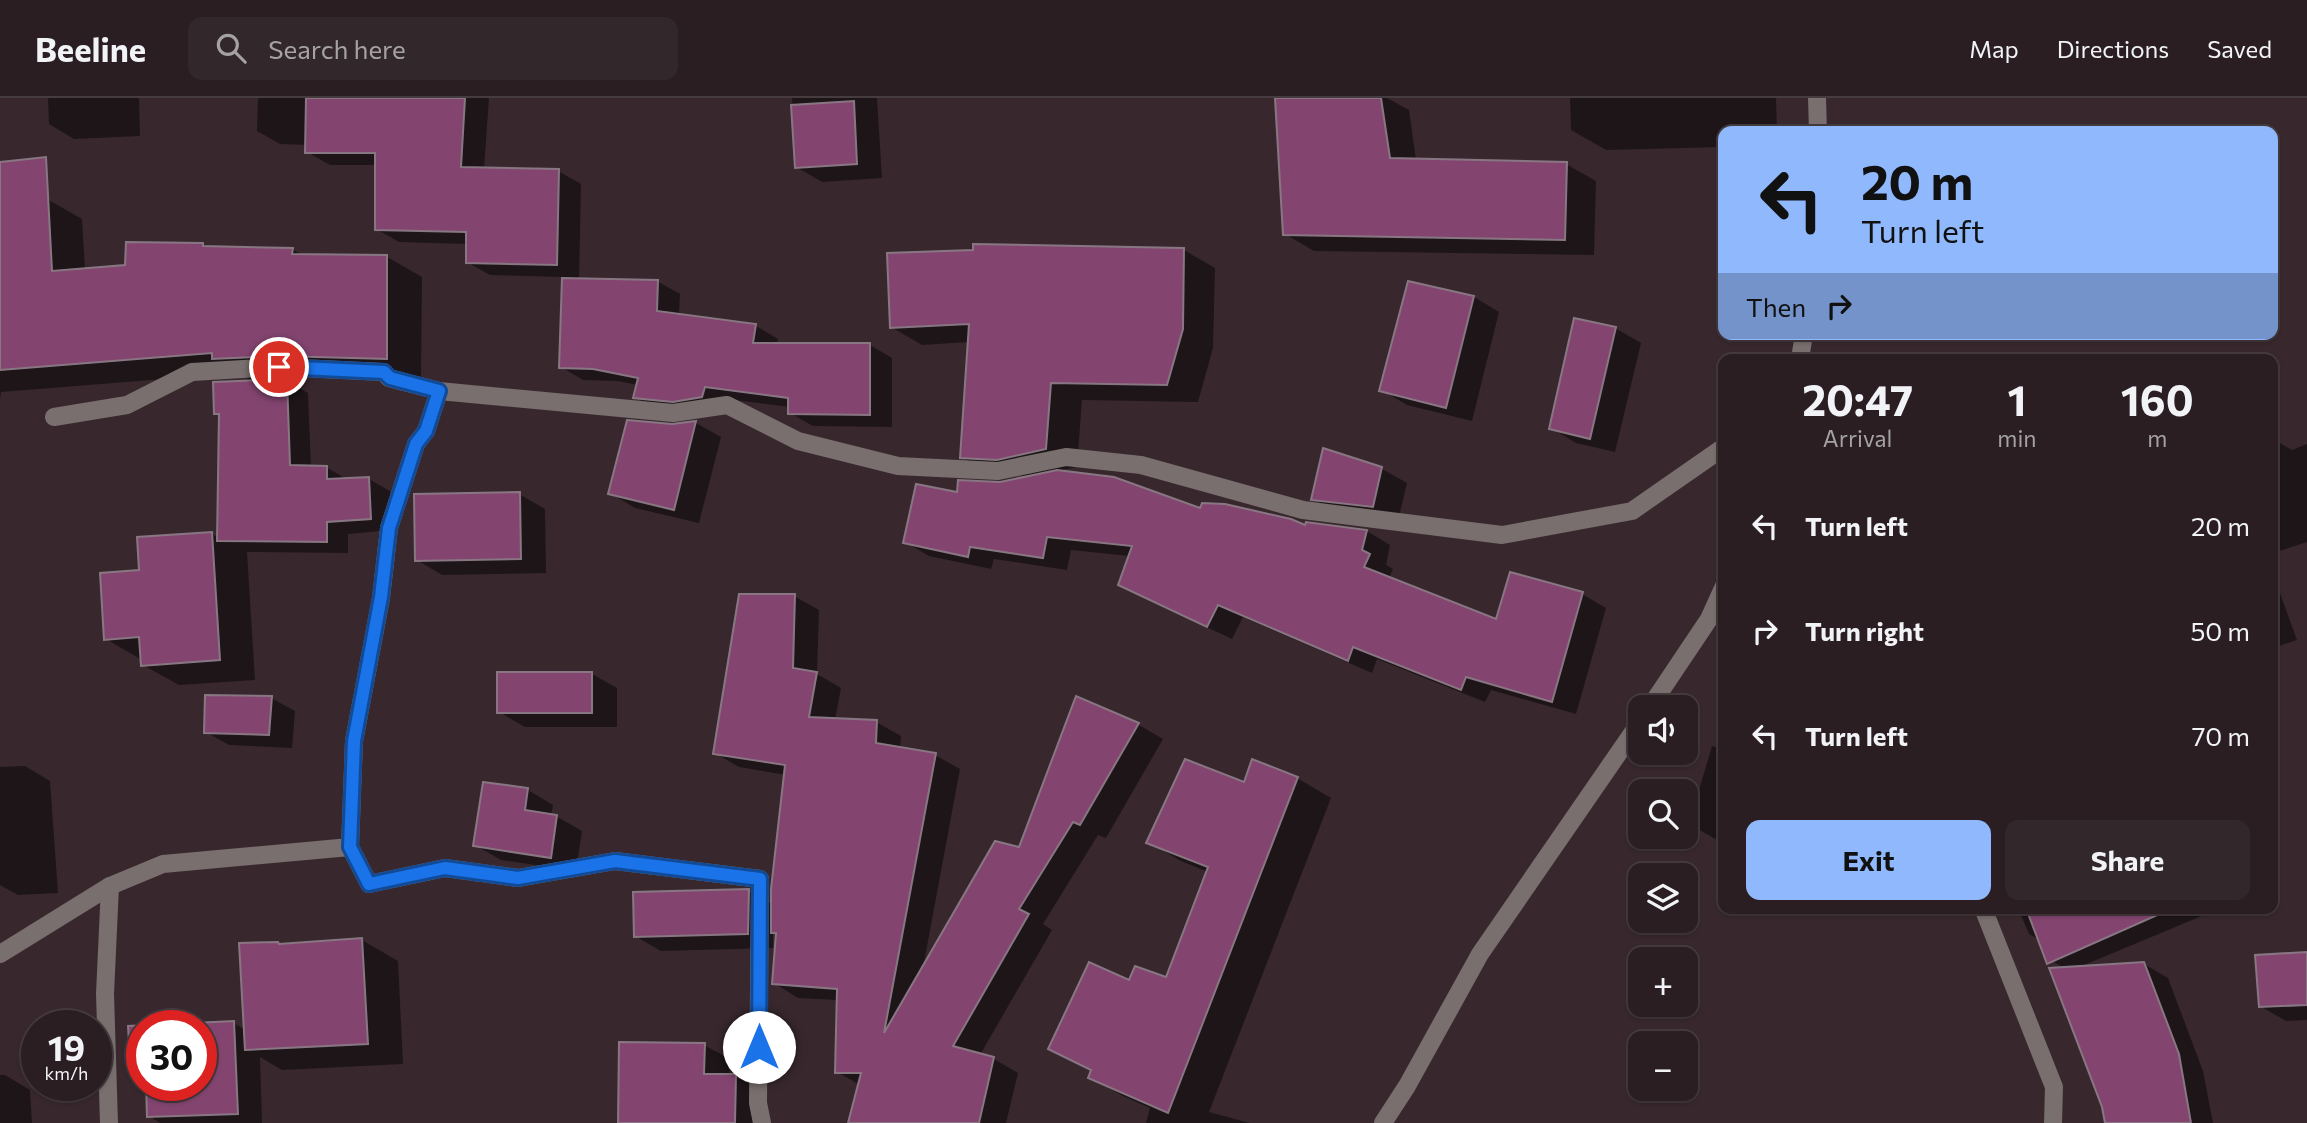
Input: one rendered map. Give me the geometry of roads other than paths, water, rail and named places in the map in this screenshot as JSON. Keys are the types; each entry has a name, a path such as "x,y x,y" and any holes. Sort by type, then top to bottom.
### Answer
{"street":[{"path":"1817,98 1818,126"},
{"path":"54,417 127,405 192,372 279,367 384,372 390,378 439,391 673,413 727,405 798,441 898,466 998,471 1066,457 1141,465 1303,510 1502,535 1632,511 1718,451"},
{"path":"439,391 426,431 416,444 389,528 381,597 354,741 350,847 369,884 445,868 518,878 615,861 760,879 758,1103 762,1123"},
{"path":"1658,695 1709,619 1718,599"},
{"path":"1383,1123 1407,1086 1480,954 1628,739"},
{"path":"0,954 110,886 163,864 350,847"},
{"path":"108,1123 105,994 110,886"},
{"path":"1985,914 2054,1087 2053,1123"}]}
